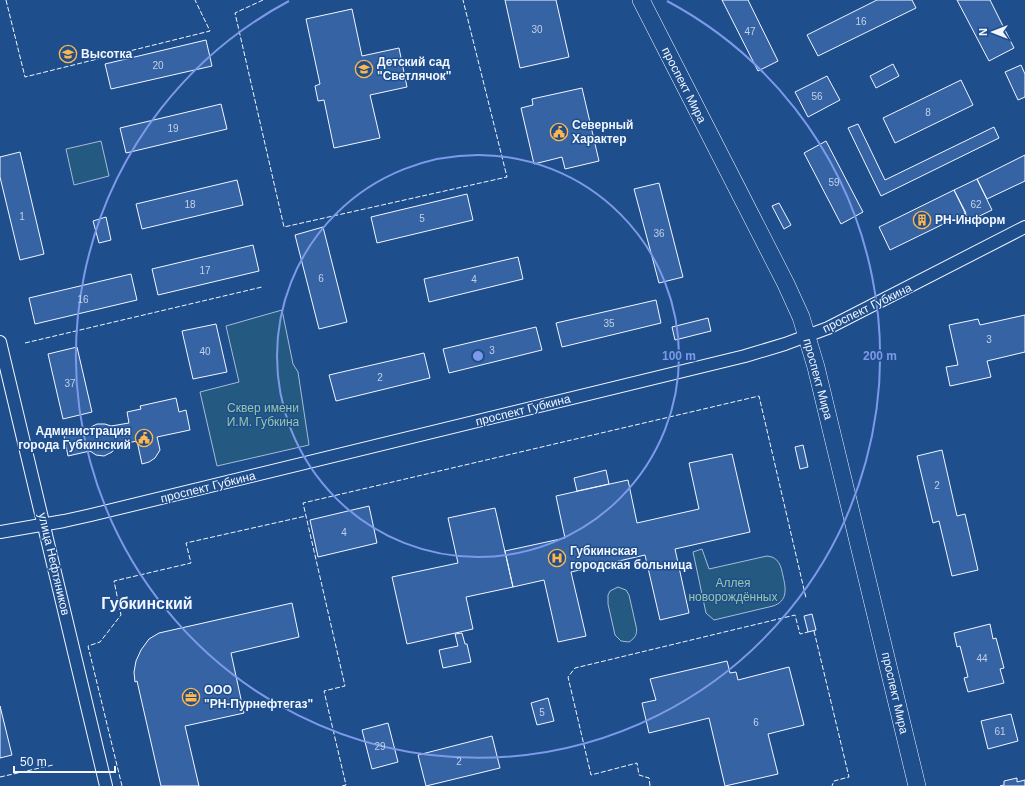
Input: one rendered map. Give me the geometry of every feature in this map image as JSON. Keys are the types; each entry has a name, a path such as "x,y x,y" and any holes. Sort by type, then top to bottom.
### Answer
{"main road":[{"name":"проспект Мира","path":"641,0 786,284 801,317 822,389 917,786"}],"street":[{"name":"проспект Губкина","path":"0,532 98,514 745,356 807,337 834,325 1025,227"},
{"name":"улица Нефтяников","path":"0,342 106,786"}],"green space":[{"path":"101,141 109,176 74,185 66,149"},
{"name":"Сквер имени И.М. Губкина","path":"282,310 293,364 298,372 309,445 217,466 200,392 239,382 226,326"},
{"name":"Аллея новорождённых","path":"702,549 709,569 767,556 774,558 779,563 782,572 785,585 784,598 778,604 773,606 714,620 706,613 693,552"},
{"path":"618,587 626,590 629,595 637,631 636,636 629,642 621,641 615,635 608,604 608,595 610,591"}],"building":[{"path":"505,0 556,0 569,57 520,68"},
{"path":"722,0 748,0 778,61 758,71"},
{"path":"877,0 912,0 916,8 818,56 807,35"},
{"path":"957,0 990,0 1014,48 989,61"},
{"path":"352,9 362,56 399,48 407,87 370,95 380,138 334,148 324,100 318,101 315,86 320,84 306,19"},
{"path":"206,40 212,66 111,89 105,64"},
{"path":"893,64 899,76 876,88 870,76"},
{"path":"1021,65 1025,74 1025,97 1018,100 1005,72"},
{"path":"827,76 840,100 808,117 795,92"},
{"path":"961,80 973,105 895,143 883,118"},
{"name":"Северный Характер","path":"582,88 599,161 565,169 562,157 534,164 521,108 533,105 532,99"},
{"path":"221,104 227,129 126,153 120,128"},
{"path":"858,124 885,180 994,127 999,138 881,196 848,128"},
{"path":"826,141 863,212 841,224 804,153"},
{"path":"20,152 44,254 20,260 0,177 0,157"},
{"path":"1025,155 1025,181 987,199 977,179"},
{"path":"977,179 992,210 969,221 954,190"},
{"path":"237,180 243,205 142,229 136,204"},
{"path":"659,183 683,277 659,283 634,189"},
{"name":"РН-Информ","path":"954,190 966,213 890,250 879,227"},
{"path":"467,194 473,220 377,243 371,217"},
{"path":"779,203 791,225 784,229 772,206"},
{"path":"106,217 111,240 99,243 93,221"},
{"path":"323,227 347,322 319,329 295,235"},
{"path":"253,245 259,271 158,295 152,269"},
{"path":"518,257 523,279 429,302 424,279"},
{"path":"131,274 137,300 35,324 29,298"},
{"path":"656,300 661,323 562,347 556,323"},
{"path":"1025,315 1025,352 987,361 991,377 950,386 946,367 958,365 949,325 978,319 980,325"},
{"path":"708,318 711,331 675,340 672,327"},
{"path":"216,324 227,372 193,379 182,331"},
{"path":"536,327 542,350 449,373 443,349"},
{"path":"77,347 92,412 63,419 48,354"},
{"path":"424,353 430,378 336,401 329,375"},
{"path":"176,398 179,412 186,410 190,430 157,437 160,450 155,458 149,462 142,464 137,441 117,445 112,452 104,456 96,455 90,451 68,456 64,436 88,431 91,427 97,424 111,426 129,423 127,412 141,409 140,406"},
{"path":"803,445 808,467 800,469 795,447"},
{"path":"942,450 957,516 965,514 978,570 952,576 939,521 933,523 917,456"},
{"path":"732,454 750,532 675,549 689,613 660,620 645,555 571,572 586,636 558,642 544,580 513,587 505,551 565,538 556,496 628,480 637,523 699,509 689,463"},
{"path":"606,470 609,484 577,491 574,478"},
{"path":"369,506 377,543 318,557 310,520"},
{"path":"495,508 513,587 466,597 473,629 407,644 392,577 458,563 448,518"},
{"name":"ООО \"РН-Пурнефтегаз\"","path":"292,603 299,637 231,653 244,713 185,726 199,786 161,786 137,681 135,682 134,672 136,661 141,650 149,639 159,633"},
{"path":"812,614 816,630 808,632 804,616"},
{"path":"990,624 993,639 996,638 1004,668 1000,669 1004,683 968,692 964,678 968,677 960,646 957,647 954,633"},
{"path":"462,633 465,644 467,644 471,662 443,668 439,650 458,646 455,634"},
{"path":"727,661 730,673 736,672 738,680 789,667 804,725 768,734 778,774 725,786 709,718 649,733 642,703 656,700 650,679"},
{"path":"548,698 554,721 537,725 531,703"},
{"path":"0,706 12,755 0,758"},
{"path":"1011,714 1018,741 988,749 981,721"},
{"path":"388,723 398,762 372,769 362,730"},
{"path":"492,736 500,768 426,786 418,755"},
{"path":"1017,778 1017,782 1025,780 1025,786 1000,786 1004,785 1004,781"}],"fence":[{"path":"6,0 25,77 210,31 195,0"},
{"path":"263,0 235,13 284,227 507,177 463,0"},
{"path":"25,343 262,287"},
{"path":"342,786 346,785 324,691 345,686 303,503 759,396 806,598"},
{"path":"122,786 88,646 100,642 121,615 114,581 191,563 186,543 306,516"},
{"path":"650,786 649,778 639,775 637,763 591,775 568,677 575,668 795,615 800,634 808,632"},
{"path":"814,631 849,777 834,781 832,786"},
{"path":"0,777 53,765"}],"place":[{"name":"Высотка","path":"68,54"},
{"name":"Детский сад \"Светлячок\"","path":"364,69"},
{"name":"Северный Характер","path":"559,132"},
{"name":"РН-Информ","path":"922,220"},
{"name":"Администрация города Губкинский","path":"144,438"},
{"name":"Губкинская городская больница","path":"557,558"},
{"name":"ООО \"РН-Пурнефтегаз\"","path":"191,697"}],"district":[{"name":"Губкинский","path":"147,603"}]}
